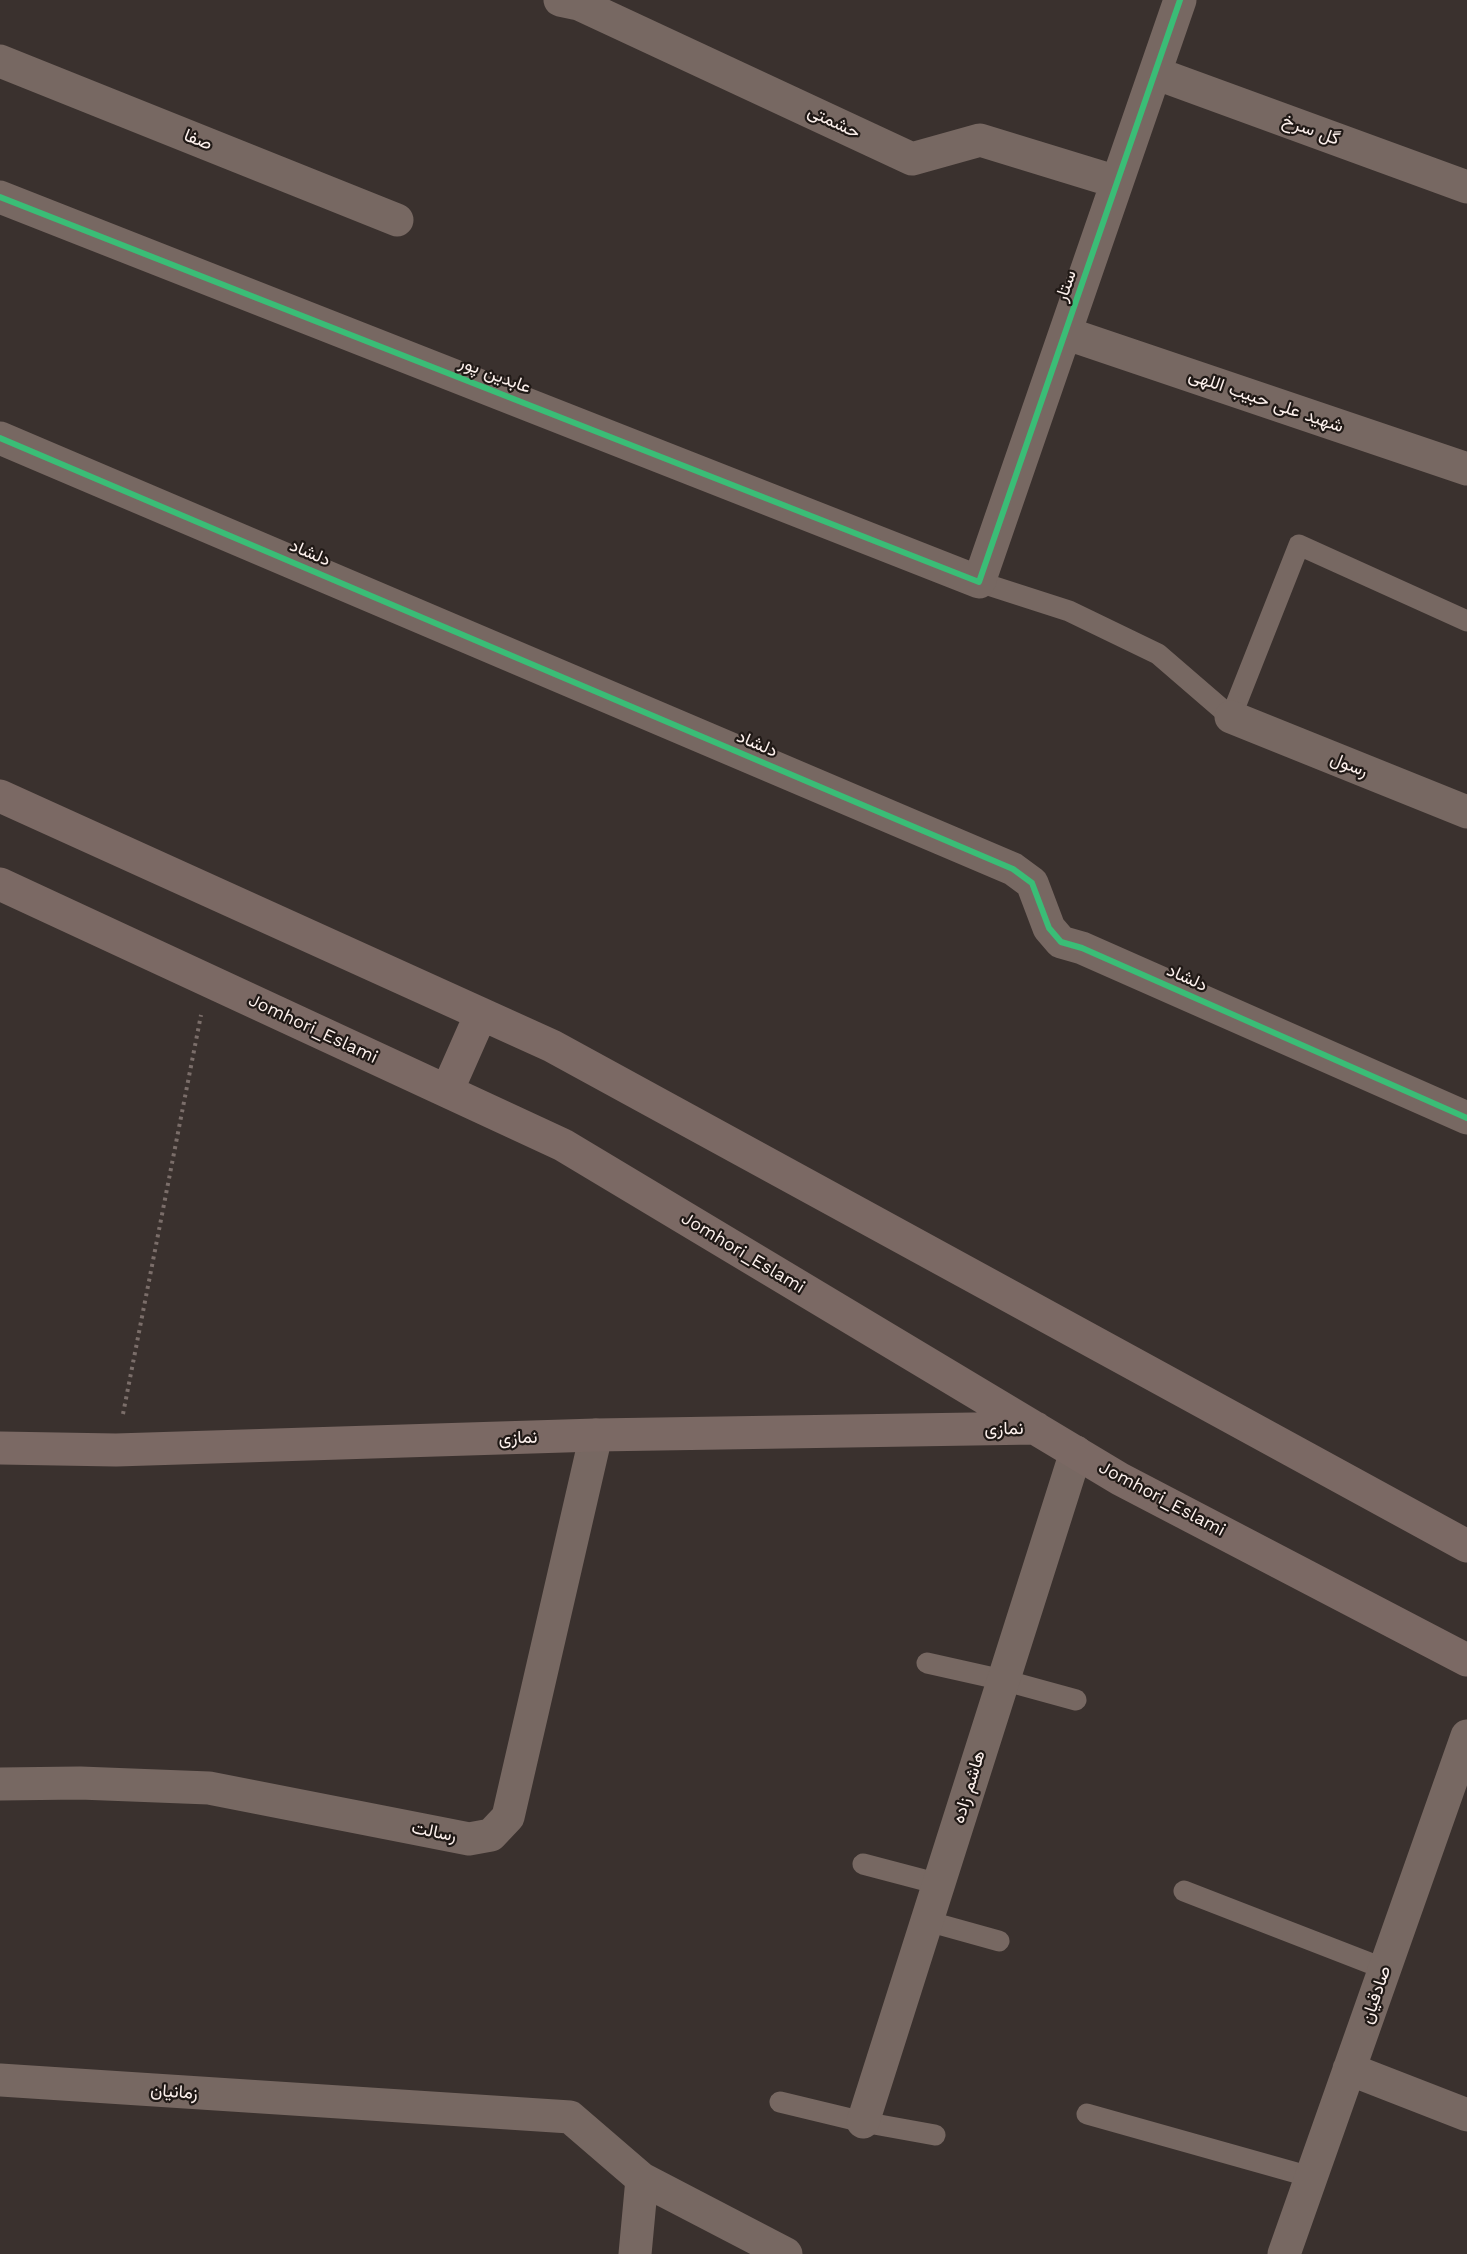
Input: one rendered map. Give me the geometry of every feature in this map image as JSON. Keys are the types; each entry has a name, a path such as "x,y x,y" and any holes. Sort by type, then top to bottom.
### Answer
{"main road":[{"path":"0,796 552,1046 1467,1546"},
{"name":"Jomhori_Eslami","path":"0,884 563,1145 1120,1479 1467,1660"},
{"path":"447,1091 481,1014"},
{"name":"نمازی","path":"0,1448 116,1450 596,1435 1036,1428"}],"street":[{"name":"ستار","path":"979,582 1180,0"},
{"name":"حشمتی","path":"573,1 912,159 980,140 1117,182"},
{"name":"صفا","path":"0,61 397,220"},
{"name":"گل سرخ","path":"1155,74 1467,187"},
{"name":"عابدین پور","path":"0,197 979,582"},
{"name":"شهید علی حبیب اللهی","path":"1065,333 1467,469"},
{"name":"دلشاد","path":"0,438 1014,869 1032,883 1049,928 1061,942 1103,958 1467,1118"},
{"name":"رسول","path":"1232,717 1467,812"},
{"name":"رسالت","path":"0,1784 80,1783 209,1788 469,1839 491,1835 508,1816 596,1435"},
{"name":"هاشم زاده","path":"863,2122 1076,1452"},
{"name":"صادقیان","path":"1284,2254 1467,1736"},
{"path":"1349,2069 1467,2115"},
{"name":"زمانیان","path":"0,2080 570,2117 642,2179 786,2254"},
{"path":"635,2254 642,2179"}],"lane":[{"path":"979,582 1069,611 1158,654 1232,717 1299,545 1467,621"},
{"path":"927,1663 1003,1680 1076,1700"},
{"path":"863,1864 939,1884"},
{"path":"1184,1891 1385,1968"},
{"path":"927,1921 999,1941"},
{"path":"780,2102 863,2122 935,2135"},
{"path":"1087,2114 1311,2178"}],"path":[{"path":"116,1450 207,980"}],"cycle path":[{"path":"0,197 979,582 1180,0"},
{"path":"0,438 1013,869 1032,883 1049,928 1061,942 1082,948 1467,1118"}]}
